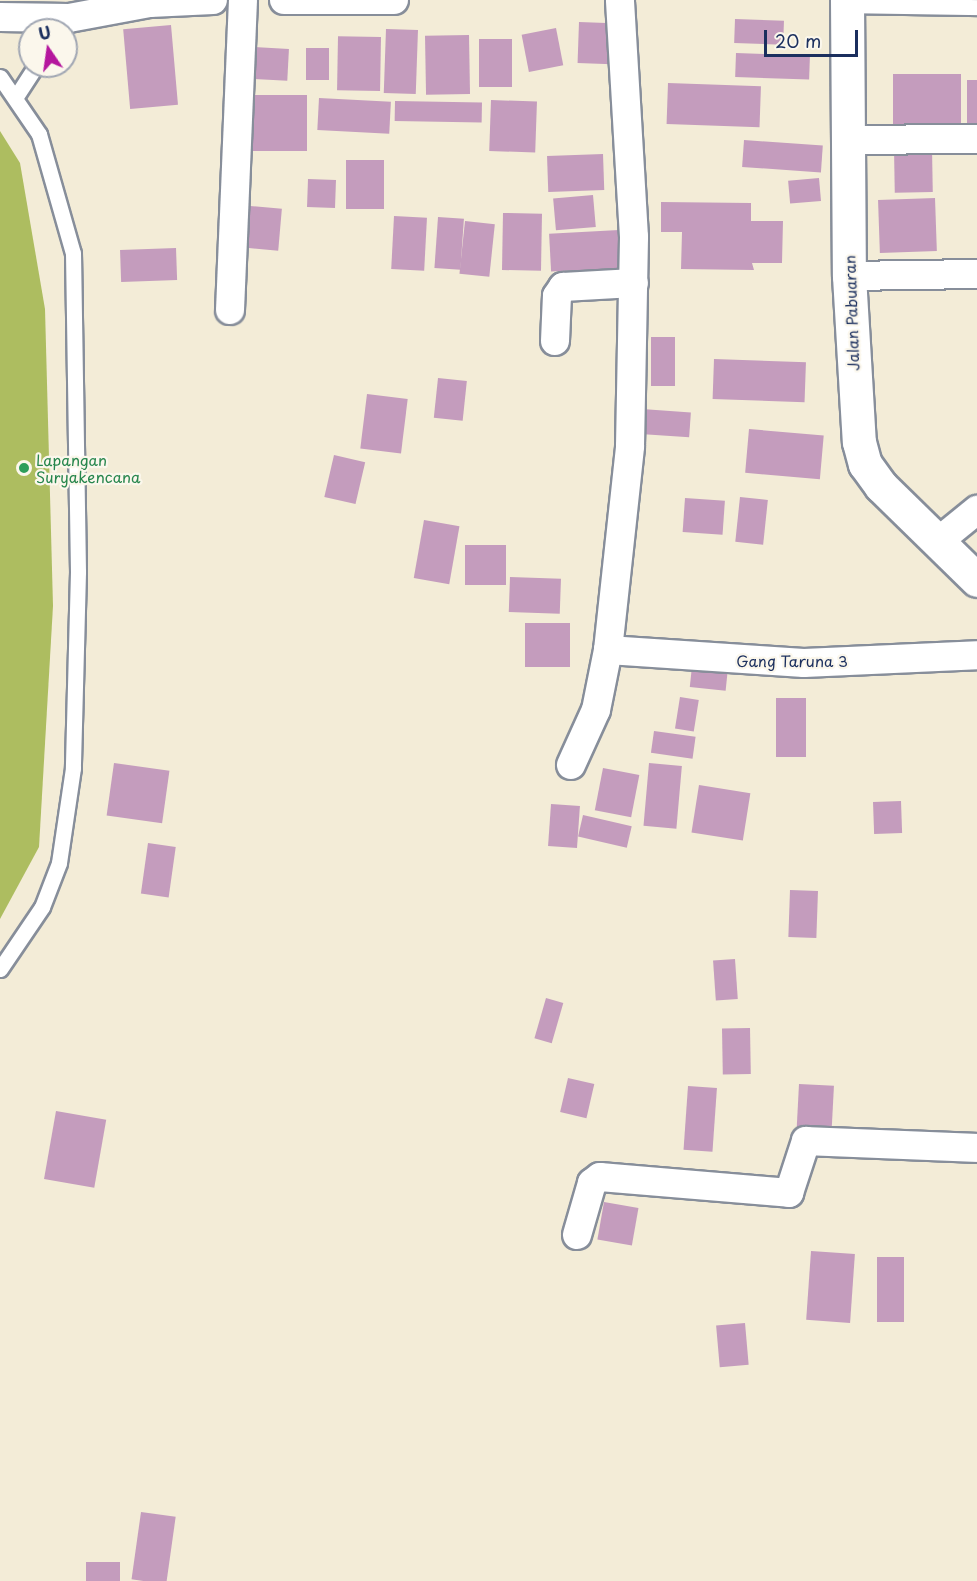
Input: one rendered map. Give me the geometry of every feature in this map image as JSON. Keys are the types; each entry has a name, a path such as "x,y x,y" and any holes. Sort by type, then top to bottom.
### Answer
{"street":[{"path":"78,21 150,2 213,0"},
{"path":"230,310 243,0"},
{"path":"284,0 394,0"},
{"path":"571,765 596,710 608,650 630,446 634,283 620,0"},
{"name":"Jalan Pabuaran","path":"847,2 850,140 849,276 854,396 865,464 881,486 940,540 977,580"},
{"path":"0,17 18,19"},
{"path":"850,140 977,139"},
{"path":"849,276 977,274"},
{"path":"555,341 557,296 563,287 634,283"},
{"path":"940,540 977,510"},
{"name":"Gang Taruna 3","path":"608,650 804,663 977,656"},
{"path":"577,1235 592,1183 600,1177 789,1193 806,1141 977,1148"}],"lane":[{"path":"847,2 977,7"},
{"path":"0,77 17,95 39,134 73,253 77,657 73,768 59,863 42,908 0,969"},
{"path":"17,95 28,78"}],"green space":[{"name":"Lapangan Suryakencana","path":"0,131 20,163 45,309 53,606 39,847 0,919"}],"building":[{"path":"735,19 784,21 783,45 734,43"},
{"path":"579,22 613,23 612,64 578,63"},
{"path":"171,25 178,105 130,109 123,29"},
{"path":"556,28 563,65 529,72 522,35"},
{"path":"386,29 418,30 416,94 384,93"},
{"path":"469,35 470,94 426,95 425,36"},
{"path":"338,36 381,37 380,91 337,90"},
{"path":"479,39 512,39 512,87 479,87"},
{"path":"253,47 289,49 287,81 251,79"},
{"path":"306,48 329,48 329,80 306,80"},
{"path":"736,53 810,56 809,80 735,77"},
{"path":"893,74 961,74 961,128 893,128"},
{"path":"967,80 977,80 977,124 967,124"},
{"path":"668,83 761,86 760,127 667,124"},
{"path":"251,95 307,95 307,151 251,151"},
{"path":"319,98 391,102 389,134 317,130"},
{"path":"491,100 537,102 535,153 489,151"},
{"path":"395,101 482,103 482,123 395,121"},
{"path":"744,140 823,146 821,172 742,167"},
{"path":"932,148 933,192 895,193 894,149"},
{"path":"603,154 604,190 548,192 547,156"},
{"path":"346,160 384,160 384,209 346,209"},
{"path":"819,178 821,201 790,204 788,181"},
{"path":"308,179 336,180 335,208 307,207"},
{"path":"593,195 596,227 556,230 553,198"},
{"path":"935,198 937,251 880,253 878,200"},
{"path":"661,202 751,203 751,221 783,221 782,263 752,263 754,270 681,269 682,232 661,232"},
{"path":"250,206 282,209 278,251 246,248"},
{"path":"503,213 542,214 541,271 502,270"},
{"path":"394,216 427,218 424,271 391,269"},
{"path":"438,217 464,219 460,270 434,268"},
{"path":"465,221 495,224 489,277 459,274"},
{"path":"619,230 621,268 551,272 549,234"},
{"path":"176,248 177,280 121,282 120,250"},
{"path":"651,337 675,337 675,386 651,386"},
{"path":"714,359 806,362 805,402 713,399"},
{"path":"438,378 467,381 463,421 434,418"},
{"path":"367,394 408,399 401,454 360,449"},
{"path":"642,409 691,412 689,437 640,434"},
{"path":"749,429 824,436 820,479 745,473"},
{"path":"334,455 365,462 356,504 324,497"},
{"path":"740,497 768,500 763,545 735,542"},
{"path":"685,498 725,501 723,535 683,532"},
{"path":"424,520 459,526 449,584 414,578"},
{"path":"465,545 506,545 506,585 465,585"},
{"path":"510,577 561,579 560,614 509,612"},
{"path":"525,623 570,623 570,667 525,667"},
{"path":"692,666 728,670 726,691 690,687"},
{"path":"680,697 699,700 694,732 675,729"},
{"path":"776,698 806,698 806,757 776,757"},
{"path":"654,731 696,737 693,759 651,753"},
{"path":"114,763 169,771 162,823 107,815"},
{"path":"649,763 682,766 676,829 644,826"},
{"path":"603,768 639,775 631,817 595,810"},
{"path":"699,785 750,793 743,841 691,832"},
{"path":"901,801 902,833 874,834 873,802"},
{"path":"551,804 580,806 577,848 548,846"},
{"path":"583,815 632,826 627,848 578,836"},
{"path":"148,843 176,847 169,897 141,894"},
{"path":"790,890 818,891 816,938 788,937"},
{"path":"735,959 738,999 716,1000 713,961"},
{"path":"546,998 563,1003 552,1043 534,1038"},
{"path":"722,1028 750,1028 751,1074 723,1074"},
{"path":"568,1078 594,1084 586,1118 560,1112"},
{"path":"799,1084 834,1086 832,1131 797,1129"},
{"path":"688,1086 717,1088 712,1152 684,1150"},
{"path":"56,1111 106,1120 94,1188 44,1179"},
{"path":"604,1202 638,1208 632,1246 597,1239"},
{"path":"811,1251 855,1254 850,1323 806,1320"},
{"path":"877,1257 904,1257 904,1322 877,1322"},
{"path":"745,1323 749,1365 720,1367 716,1326"},
{"path":"141,1512 176,1517 167,1581 132,1579"},
{"path":"86,1562 120,1562 120,1581 86,1581"}],"place":[{"name":"Lapangan Suryakencana","path":"24,468"}]}
